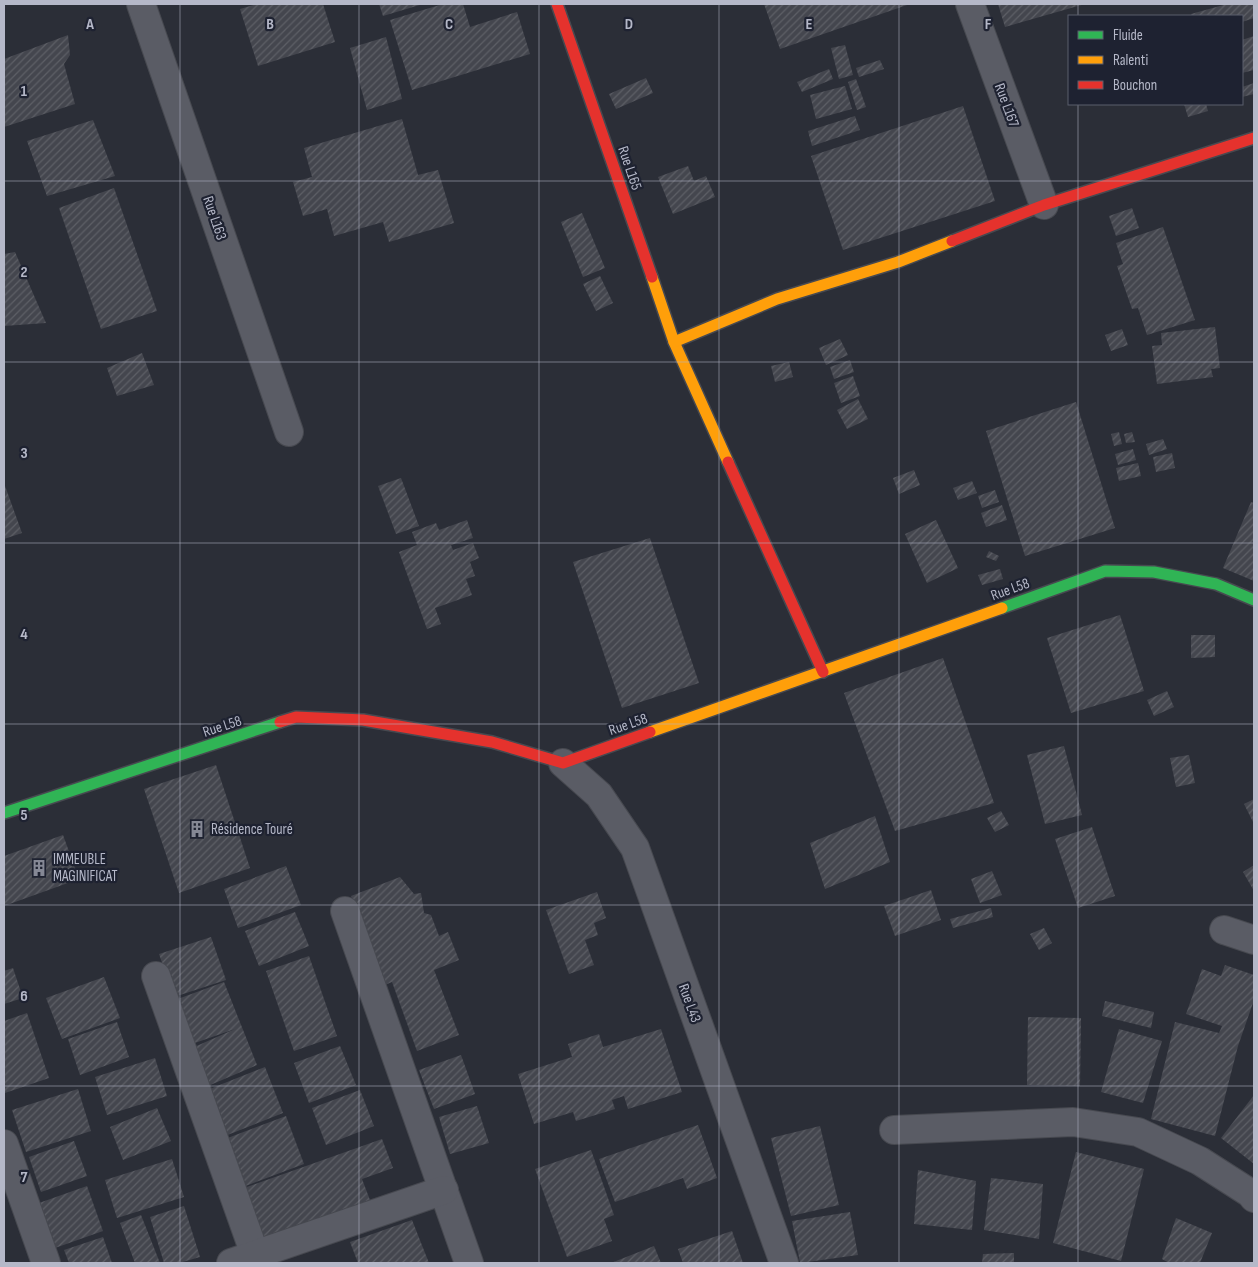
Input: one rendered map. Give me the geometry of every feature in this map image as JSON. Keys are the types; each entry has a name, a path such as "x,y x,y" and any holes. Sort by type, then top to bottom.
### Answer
{"street":[{"name":"Rue L163","path":"141,4 289,432"},
{"name":"Rue L165","path":"557,4 674,342 823,672"},
{"name":"Rue L167","path":"970,4 1044,206"},
{"path":"674,342 778,298 898,262 1044,206 1254,138"},
{"name":"Rue L58","path":"4,813 296,717 363,720 483,740 563,763 1105,571 1154,572 1208,582 1254,600"},
{"name":"Rue L43","path":"563,763 599,795 635,848 784,1263"},
{"path":"345,911 469,1263"},
{"path":"1224,930 1254,940"},
{"path":"156,976 248,1261 444,1190"},
{"path":"894,1130 1073,1122 1138,1132 1200,1161 1250,1193 1254,1198"},
{"path":"4,1144 46,1263"}],"building":[{"path":"257,4 323,4 335,42 258,66 240,9"},
{"path":"379,4 423,4 383,16"},
{"path":"443,4 463,4 470,27 517,12 530,54 412,90 390,20"},
{"path":"764,4 910,4 780,49"},
{"path":"998,4 1085,4 1005,27"},
{"path":"1227,4 1254,4 1254,18 1243,22 1243,15 1191,14"},
{"path":"68,35 70,55 64,64 75,104 4,127 4,59"},
{"path":"1254,36 1254,70 1243,73 1243,40"},
{"path":"386,37 402,99 367,110 350,48"},
{"path":"845,45 853,75 839,79 831,48"},
{"path":"880,60 884,69 859,77 856,68"},
{"path":"829,69 833,79 802,92 797,82"},
{"path":"646,78 653,93 616,109 609,94"},
{"path":"856,79 866,107 857,110 848,82"},
{"path":"1254,83 1254,94 1243,97 1243,87"},
{"path":"845,86 852,109 816,119 810,95"},
{"path":"1184,105 1206,105 1208,111 1188,117"},
{"path":"963,106 995,201 843,250 811,156"},
{"path":"855,116 860,130 812,146 808,131"},
{"path":"402,119 418,175 438,170 454,223 389,242 383,222 334,236 327,209 303,216 293,182 312,177 304,148"},
{"path":"93,120 115,176 47,196 27,141"},
{"path":"688,166 694,181 706,176 715,197 673,214 658,177"},
{"path":"114,188 157,311 101,329 59,208"},
{"path":"1132,208 1139,228 1116,236 1109,216"},
{"path":"582,213 605,268 583,277 561,222"},
{"path":"1163,227 1195,320 1147,335 1138,308 1132,309 1117,266 1123,264 1116,243"},
{"path":"15,252 46,323 4,326 4,254"},
{"path":"600,276 613,303 596,311 583,284"},
{"path":"1215,327 1220,368 1211,369 1213,377 1157,384 1152,346 1162,345 1161,333"},
{"path":"1122,329 1128,345 1111,351 1105,335"},
{"path":"840,339 848,355 826,365 819,348"},
{"path":"142,353 154,385 117,396 107,368"},
{"path":"850,360 854,372 834,379 830,367"},
{"path":"789,362 793,377 775,382 771,366"},
{"path":"853,376 860,396 841,403 834,383"},
{"path":"858,399 868,419 847,429 837,410"},
{"path":"1076,402 1115,528 1025,556 986,431"},
{"path":"1119,432 1122,444 1114,446 1111,434"},
{"path":"1132,432 1135,442 1126,443 1124,434"},
{"path":"1163,439 1167,449 1149,455 1146,444"},
{"path":"1133,449 1136,460 1118,465 1115,454"},
{"path":"1172,453 1175,468 1156,472 1153,457"},
{"path":"1138,463 1141,476 1119,481 1116,468"},
{"path":"914,470 920,485 899,494 893,478"},
{"path":"401,478 419,526 396,534 378,486"},
{"path":"972,481 977,493 958,500 953,488"},
{"path":"4,483 22,533 4,539"},
{"path":"995,490 999,502 982,508 978,496"},
{"path":"1251,502 1254,503 1254,581 1223,568"},
{"path":"1002,505 1007,520 986,527 981,513"},
{"path":"467,520 473,538 451,545 453,550 473,543 479,558 470,562 475,576 466,579 472,595 435,608 441,624 427,629 399,552 417,545 412,532 436,523 439,530"},
{"path":"936,520 958,568 927,583 905,534"},
{"path":"650,538 699,683 622,708 573,562"},
{"path":"989,551 999,556 996,561 986,557"},
{"path":"1000,569 1003,579 982,585 978,575"},
{"path":"1120,615 1144,691 1071,713 1047,638"},
{"path":"1191,635 1215,635 1215,657 1191,658"},
{"path":"943,658 994,803 895,831 844,693"},
{"path":"1167,691 1174,707 1154,716 1147,700"},
{"path":"1064,746 1082,815 1045,824 1027,755"},
{"path":"1189,755 1195,783 1176,787 1170,758"},
{"name":"Résidence Touré","path":"216,765 250,868 179,893 144,789"},
{"path":"1254,799 1254,824 1244,804"},
{"path":"1001,811 1009,825 995,832 987,818"},
{"path":"875,816 890,862 825,889 810,843"},
{"path":"1092,827 1115,896 1078,908 1055,839"},
{"name":"IMMEUBLE MAGINIFICAT","path":"63,835 79,879 4,906 4,856"},
{"path":"1254,865 1254,891 1243,872"},
{"path":"286,866 301,905 238,928 224,889"},
{"path":"992,871 1002,895 980,903 971,879"},
{"path":"400,877 414,894 421,893 424,913 431,915 439,936 448,932 459,960 434,970 459,1035 417,1051 392,982 378,988 376,961 351,896"},
{"path":"931,890 941,920 895,936 884,906"},
{"path":"597,892 606,918 594,923 598,935 585,940 594,965 569,974 546,910"},
{"path":"991,908 993,917 953,928 950,919"},
{"path":"295,912 309,946 259,966 245,931"},
{"path":"1044,928 1052,943 1039,950 1030,934"},
{"path":"211,937 226,980 174,997 159,954"},
{"path":"309,956 337,1036 294,1051 266,971"},
{"path":"1225,965 1254,975 1254,1000 1238,1046 1215,1136 1151,1119 1175,1022 1219,1033 1222,1026 1186,1014 1202,969 1221,976"},
{"path":"13,968 23,998 4,1004 4,971"},
{"path":"104,977 120,1018 62,1039 46,998"},
{"path":"224,982 257,1065 208,1086 192,1048 235,1029 192,1044 175,1000"},
{"path":"1105,1001 1154,1012 1151,1028 1102,1016"},
{"path":"27,1013 49,1078 5,1093 4,1021"},
{"path":"1028,1017 1081,1018 1080,1086 1027,1085"},
{"path":"117,1022 129,1057 80,1075 68,1039"},
{"path":"661,1029 682,1092 628,1109 624,1096 612,1100 615,1109 576,1121 573,1112 534,1124 518,1074 572,1057 568,1044 599,1034 603,1047"},
{"path":"1119,1029 1162,1041 1143,1103 1101,1092"},
{"path":"340,1046 356,1085 309,1103 294,1063"},
{"path":"461,1055 475,1094 434,1109 419,1070"},
{"path":"155,1058 167,1096 107,1115 95,1077"},
{"path":"265,1067 283,1113 225,1136 207,1090"},
{"path":"78,1089 91,1131 26,1152 12,1110"},
{"path":"360,1090 374,1126 326,1145 312,1108"},
{"path":"1254,1095 1254,1164 1221,1138"},
{"path":"477,1106 489,1143 450,1154 439,1117"},
{"path":"157,1108 171,1141 123,1160 110,1127"},
{"path":"286,1116 304,1164 243,1187 225,1139"},
{"path":"698,1125 717,1178 687,1189 683,1178 615,1202 599,1159"},
{"path":"820,1126 839,1205 791,1216 771,1138"},
{"path":"382,1139 393,1168 362,1179 370,1200 259,1239 241,1189"},
{"path":"74,1141 87,1176 41,1192 29,1157"},
{"path":"591,1150 614,1215 604,1219 612,1241 567,1257 535,1169"},
{"path":"1076,1152 1144,1169 1121,1261 1053,1243"},
{"path":"172,1159 184,1197 117,1218 105,1180"},
{"path":"918,1170 976,1181 972,1230 914,1224"},
{"path":"991,1178 1043,1184 1039,1239 984,1230"},
{"path":"87,1186 103,1231 55,1248 39,1203"},
{"path":"184,1206 200,1257 179,1263 164,1263 150,1217"},
{"path":"850,1212 858,1255 800,1263 792,1221"},
{"path":"141,1215 160,1263 135,1263 120,1223"},
{"path":"1176,1218 1212,1233 1200,1263 1169,1263 1162,1259"},
{"path":"412,1220 429,1263 358,1263 350,1242"},
{"path":"732,1231 743,1263 683,1263 678,1249"},
{"path":"103,1237 112,1263 69,1263 64,1250"},
{"path":"654,1246 661,1263 611,1263"},
{"path":"1014,1253 1014,1263 982,1263 983,1254"}],"traffic: fast":[{"path":"1002,608 1105,571 1154,572 1216,584 1254,600"},
{"path":"4,813 280,722"}],"traffic: slow":[{"path":"674,342 777,299 898,262 952,241"},
{"path":"652,277 674,342 728,462"},
{"path":"650,732 1002,608"}],"traffic: jam":[{"path":"557,4 652,277"},
{"path":"952,241 1044,205 1254,138"},
{"path":"728,462 823,672"},
{"path":"280,722 296,717 363,720 492,742 563,763 650,732"}],"place":[{"name":"Résidence Touré","path":"197,829"},
{"name":"IMMEUBLE MAGINIFICAT","path":"39,868"}]}
